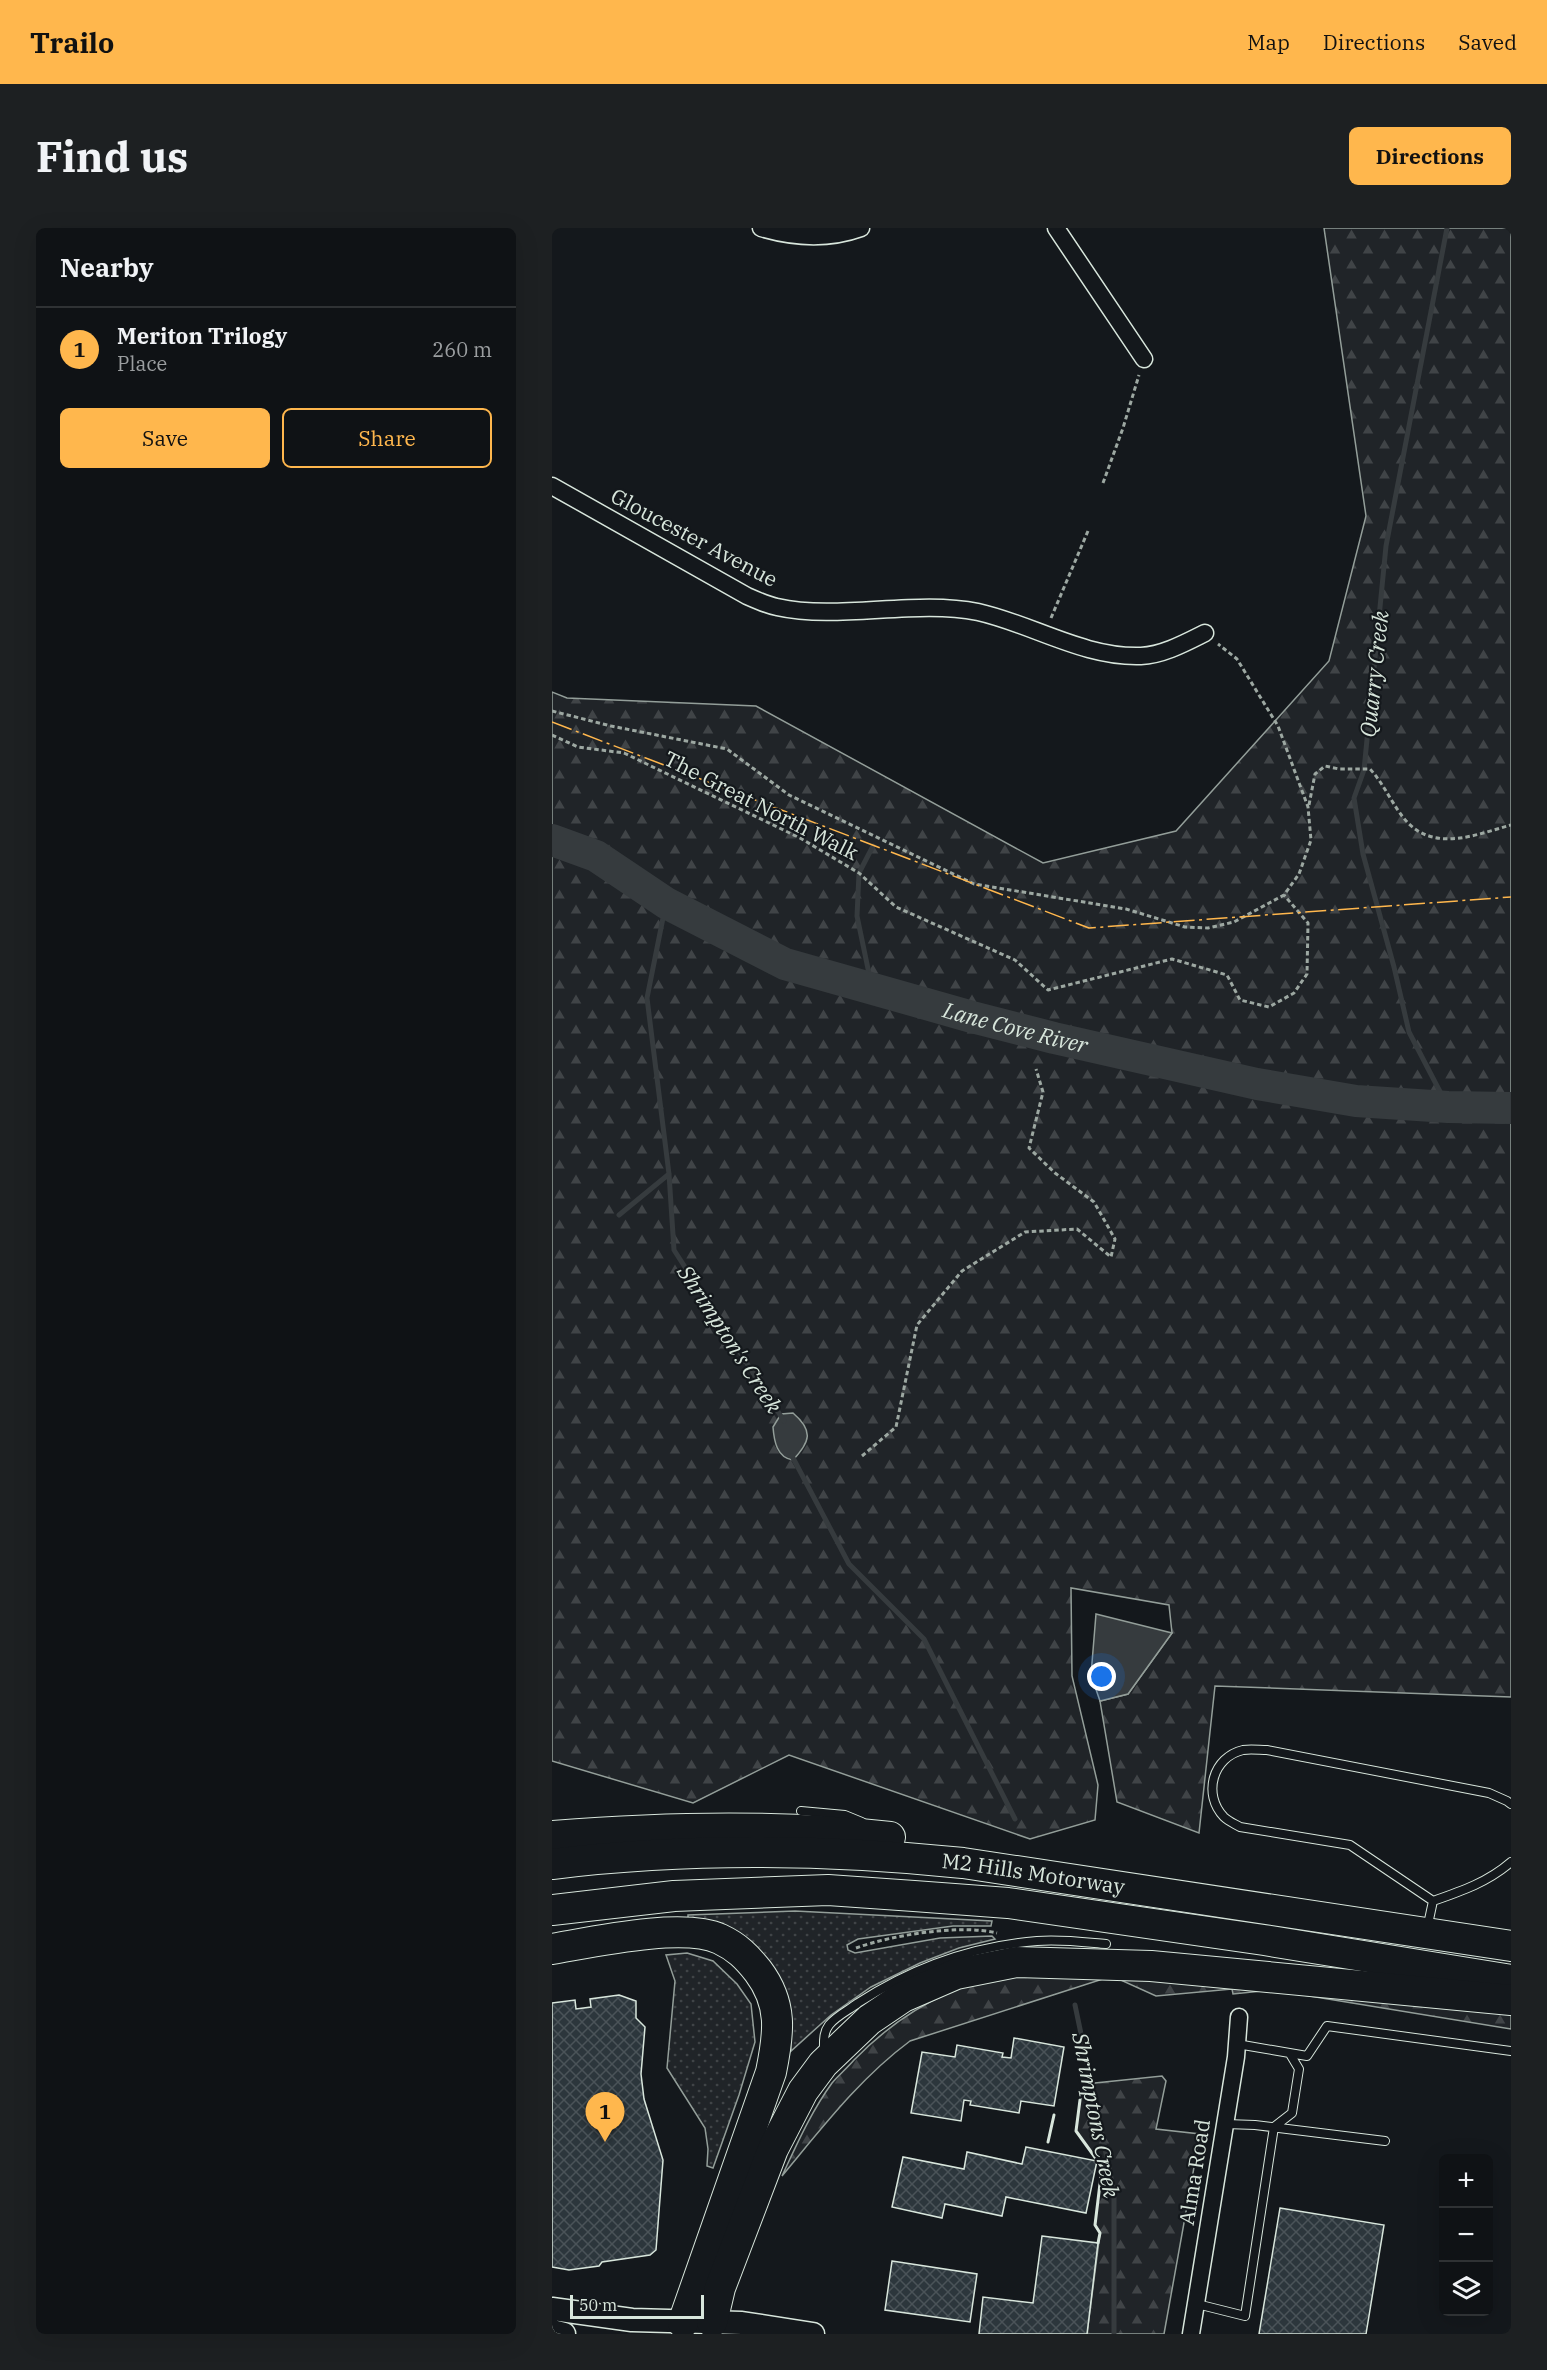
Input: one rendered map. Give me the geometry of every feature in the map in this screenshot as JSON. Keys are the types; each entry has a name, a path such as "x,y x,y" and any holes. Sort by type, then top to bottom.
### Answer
{"highway":[{"path":"552,1836 734,1828 849,1832 897,1837 963,1863"},
{"name":"M2 Hills Motorway","path":"552,1864 618,1856 705,1851 814,1851 883,1855 963,1863 1511,1946"},
{"name":"M2 Hills Motorway","path":"552,1910 674,1896 828,1890 914,1896 1008,1903 1264,1940 1511,1980"},
{"path":"552,1949 642,1935 687,1932 718,1938 746,1954 767,1982 777,2009 777,2039 771,2072 696,2328"},
{"path":"696,2328 720,2288 773,2149 798,2100 823,2064 869,2020 903,1996 956,1974 1016,1962 1150,1966 1511,2000"}],"main road":[{"path":"552,2309 696,2328 742,2323 813,2334"},
{"path":"552,2331 564,2334"}],"street":[{"path":"761,228 779,233 823,237 846,234 861,228"},
{"path":"1056,228 1144,359"},
{"name":"Gloucester Avenue","path":"552,486 747,596 776,607 803,611 947,609 976,612 1101,653 1142,656 1173,648 1205,633"},
{"name":"Alma Road","path":"1191,2334 1226,2124 1239,2017"}],"lane":[{"path":"1433,1901 1369,1855 1350,1845 1240,1827 1225,1817 1217,1806 1212,1792 1213,1778 1218,1765 1227,1757 1244,1750 1267,1750 1489,1793 1511,1804"},
{"path":"801,1811 844,1815 897,1837"},
{"path":"1433,1901 1474,1887 1497,1874 1511,1862"},
{"path":"1426,1933 1433,1901"},
{"path":"823,2064 824,2034 829,2024 878,1990 903,1976 948,1959 1012,1944 1040,1940 1106,1944"},
{"path":"1237,2044 1307,2056 1327,2026 1511,2051"},
{"path":"1197,2304 1245,2316 1274,2127 1292,2114 1299,2069 1290,2054"},
{"path":"1226,2124 1274,2127 1385,2141"}],"path":[{"path":"1103,483 1144,359"},
{"path":"1045,633 1088,531"},
{"path":"552,711 610,726 727,749 789,795 974,884 1126,909 1185,927 1208,927 1234,922 1284,895 1299,874 1311,840 1308,807 1278,726 1237,659 1205,633"},
{"name":"The Great North Walk","path":"552,735 578,747 624,753 800,838 859,873 896,907 1015,960 1048,990 1172,959 1227,975 1240,1000 1269,1007 1294,993 1307,974 1308,923 1284,895"},
{"path":"1308,807 1316,774 1325,766 1339,770 1370,769 1409,823 1423,833 1442,839 1458,839 1511,825"},
{"path":"862,1456 896,1427 917,1325 962,1270 1025,1232 1077,1229 1111,1257 1115,1239 1094,1202 1055,1173 1029,1148 1043,1092 1036,1069"},
{"path":"856,1948 933,1932 993,1932 1005,1935 1012,1944"}],"green space":[{"path":"1324,228 1511,228 1511,1697 1215,1686 1199,1833 1117,1802 1100,1701 1128,1694 1172,1633 1169,1605 1071,1588 1072,1676 1098,1785 1095,1820 1030,1839 789,1755 693,1803 552,1761 552,692 567,698 756,706 1043,863 1176,831 1329,661 1366,516"},
{"path":"795,1911 992,1921 991,1926 953,1926 858,1939 847,1945 848,1950 855,1953 940,1938 992,1936 995,1939 959,1948 920,1963 871,1987 831,2015 791,2051 790,2025 688,1918 688,1915"},
{"path":"687,1953 713,1961 737,1984 751,2004 755,2042 713,2168 707,2166 708,2149 705,2128 667,2068 675,1981 666,1955"},
{"path":"1113,1971 1511,2010 1511,2029 1273,1990 1233,1994 1232,1989 1156,1996 1112,1976 910,2041 858,2087 782,2176 811,2117 832,2083 871,2044 908,2015 949,1993 993,1979 1041,1973"},
{"path":"1162,2076 1166,2081 1156,2129 1200,2134 1164,2334 1087,2334 1100,2233 1095,2225 1102,2167 1076,2131 1080,2100 1095,2083"}],"shaded area":[{"path":"793,1413 804,1425 807,1436 803,1448 793,1460 783,1456 780,1452 773,1427 781,1414"},
{"path":"1096,1614 1172,1633 1128,1694 1100,1701 1091,1675"}],"building":[{"path":"619,1995 636,2001 636,2018 645,2027 641,2074 644,2099 663,2160 656,2250 650,2255 602,2262 599,2266 569,2270 552,2267 552,2003 575,2000 576,2009 591,2007 590,1999"},
{"path":"1014,2038 1064,2047 1054,2106 1021,2101 1019,2113 970,2105 971,2101 964,2100 961,2121 911,2113 922,2052 955,2057 957,2045 1003,2053 1002,2057 1011,2058"},
{"path":"1026,2147 1097,2161 1086,2213 1006,2197 1002,2216 945,2204 942,2218 892,2207 903,2157 964,2169 967,2152 1022,2164"},
{"path":"1280,2208 1384,2225 1366,2334 1259,2334"},
{"path":"1042,2236 1098,2243 1087,2334 979,2334 983,2297 1033,2303"},
{"path":"892,2261 977,2274 970,2322 885,2310"}],"waterway":[{"name":"Quarry Creek","path":"1447,228 1386,546 1364,770 1354,798 1363,854 1409,1032 1448,1107"},
{"name":"Lane Cove River","path":"552,840 596,856 666,903 785,964 972,1017 1257,1084 1356,1101 1448,1107 1511,1108"},
{"path":"872,988 857,916 859,873 873,846"},
{"name":"Shrimpton's Creek","path":"666,903 647,998 669,1174 674,1250 784,1421"},
{"path":"619,1215 669,1174"},
{"name":"Shrimpton's Creek","path":"792,1456 849,1564 924,1639 1015,1819"},
{"name":"Shrimptons Creek","path":"1075,2005 1114,2192 1114,2334"}],"wall":[{"path":"1080,2100 1076,2131 1102,2167 1095,2225 1100,2233 1098,2243"},
{"path":"1048,2142 1054,2115"}],"power":[{"path":"552,722 1089,928 1511,897"}],"place":[{"name":"Meriton Trilogy","path":"605,2142"}]}
